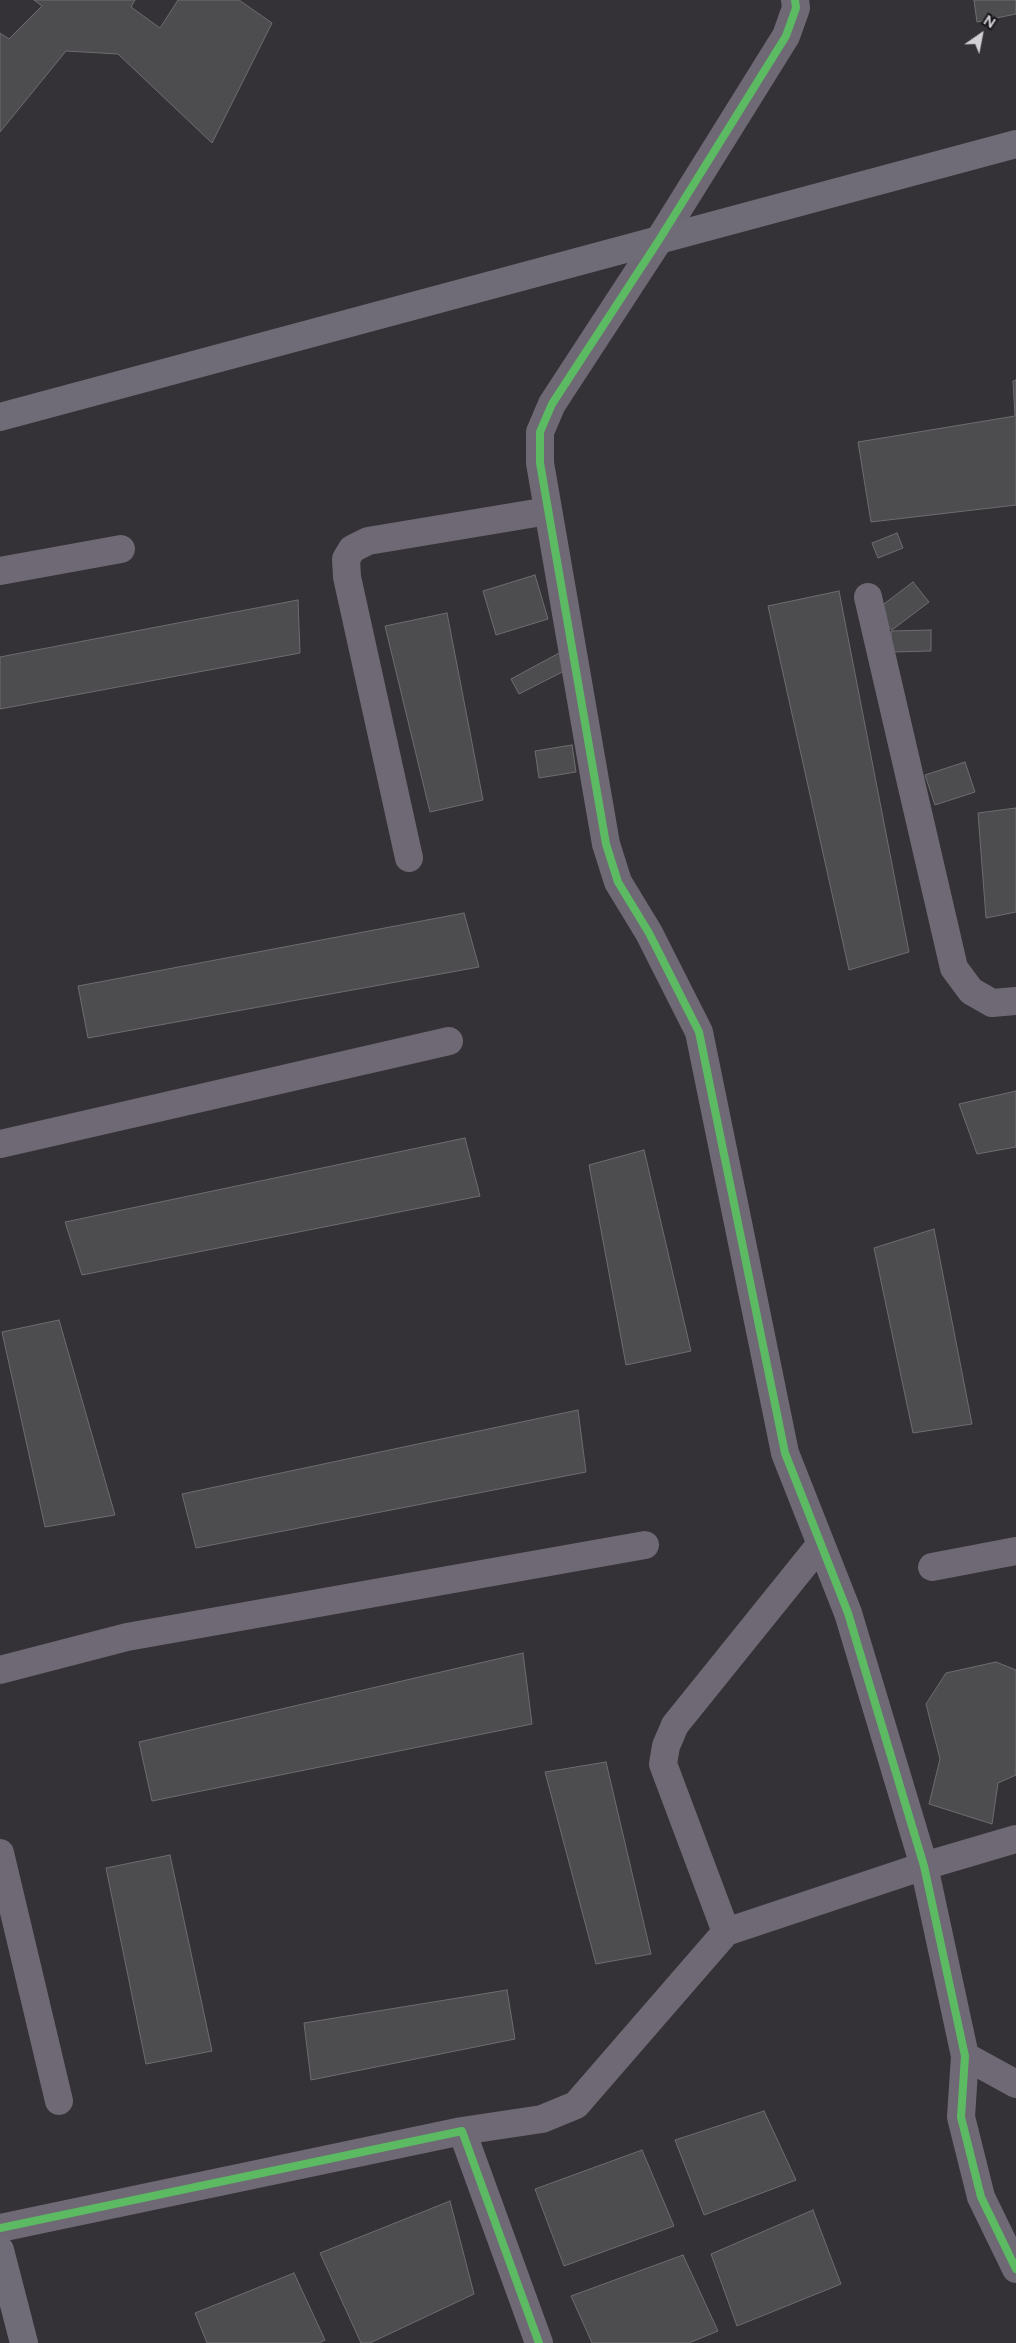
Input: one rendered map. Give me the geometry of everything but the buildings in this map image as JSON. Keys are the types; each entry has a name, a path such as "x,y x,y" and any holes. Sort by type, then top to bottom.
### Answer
{"street":[{"path":"795,0 796,8 786,36 660,240 552,404 540,432 540,463 606,844 618,882 649,933 698,1032 785,1453 848,1613 924,1866 965,2056 961,2118 981,2197 1016,2269"},
{"path":"0,417 1016,144"},
{"path":"409,858 347,577 346,560 352,549 368,541 548,512"},
{"path":"0,571 120,549"},
{"path":"868,597 954,968 971,992 992,1003 1016,1001"},
{"path":"0,1144 449,1041"},
{"path":"0,1670 127,1637 645,1545"},
{"path":"726,1932 662,1764 666,1746 675,1725 820,1545"},
{"path":"932,1567 1016,1551"},
{"path":"0,2228 462,2131 542,2120 576,2105 726,1932 924,1866 1016,1839"},
{"path":"0,1853 59,2101"},
{"path":"965,2056 1016,2084"},
{"path":"462,2131 539,2343"},
{"path":"0,2250 24,2343"}],"cycle path":[{"path":"795,0 796,8 786,36 659,240 552,404 540,432 540,463 606,844 618,882 649,933 699,1032 785,1453 848,1613 924,1866 965,2056 961,2117 981,2197 1016,2269"},
{"path":"0,2228 462,2131 539,2343"}]}
